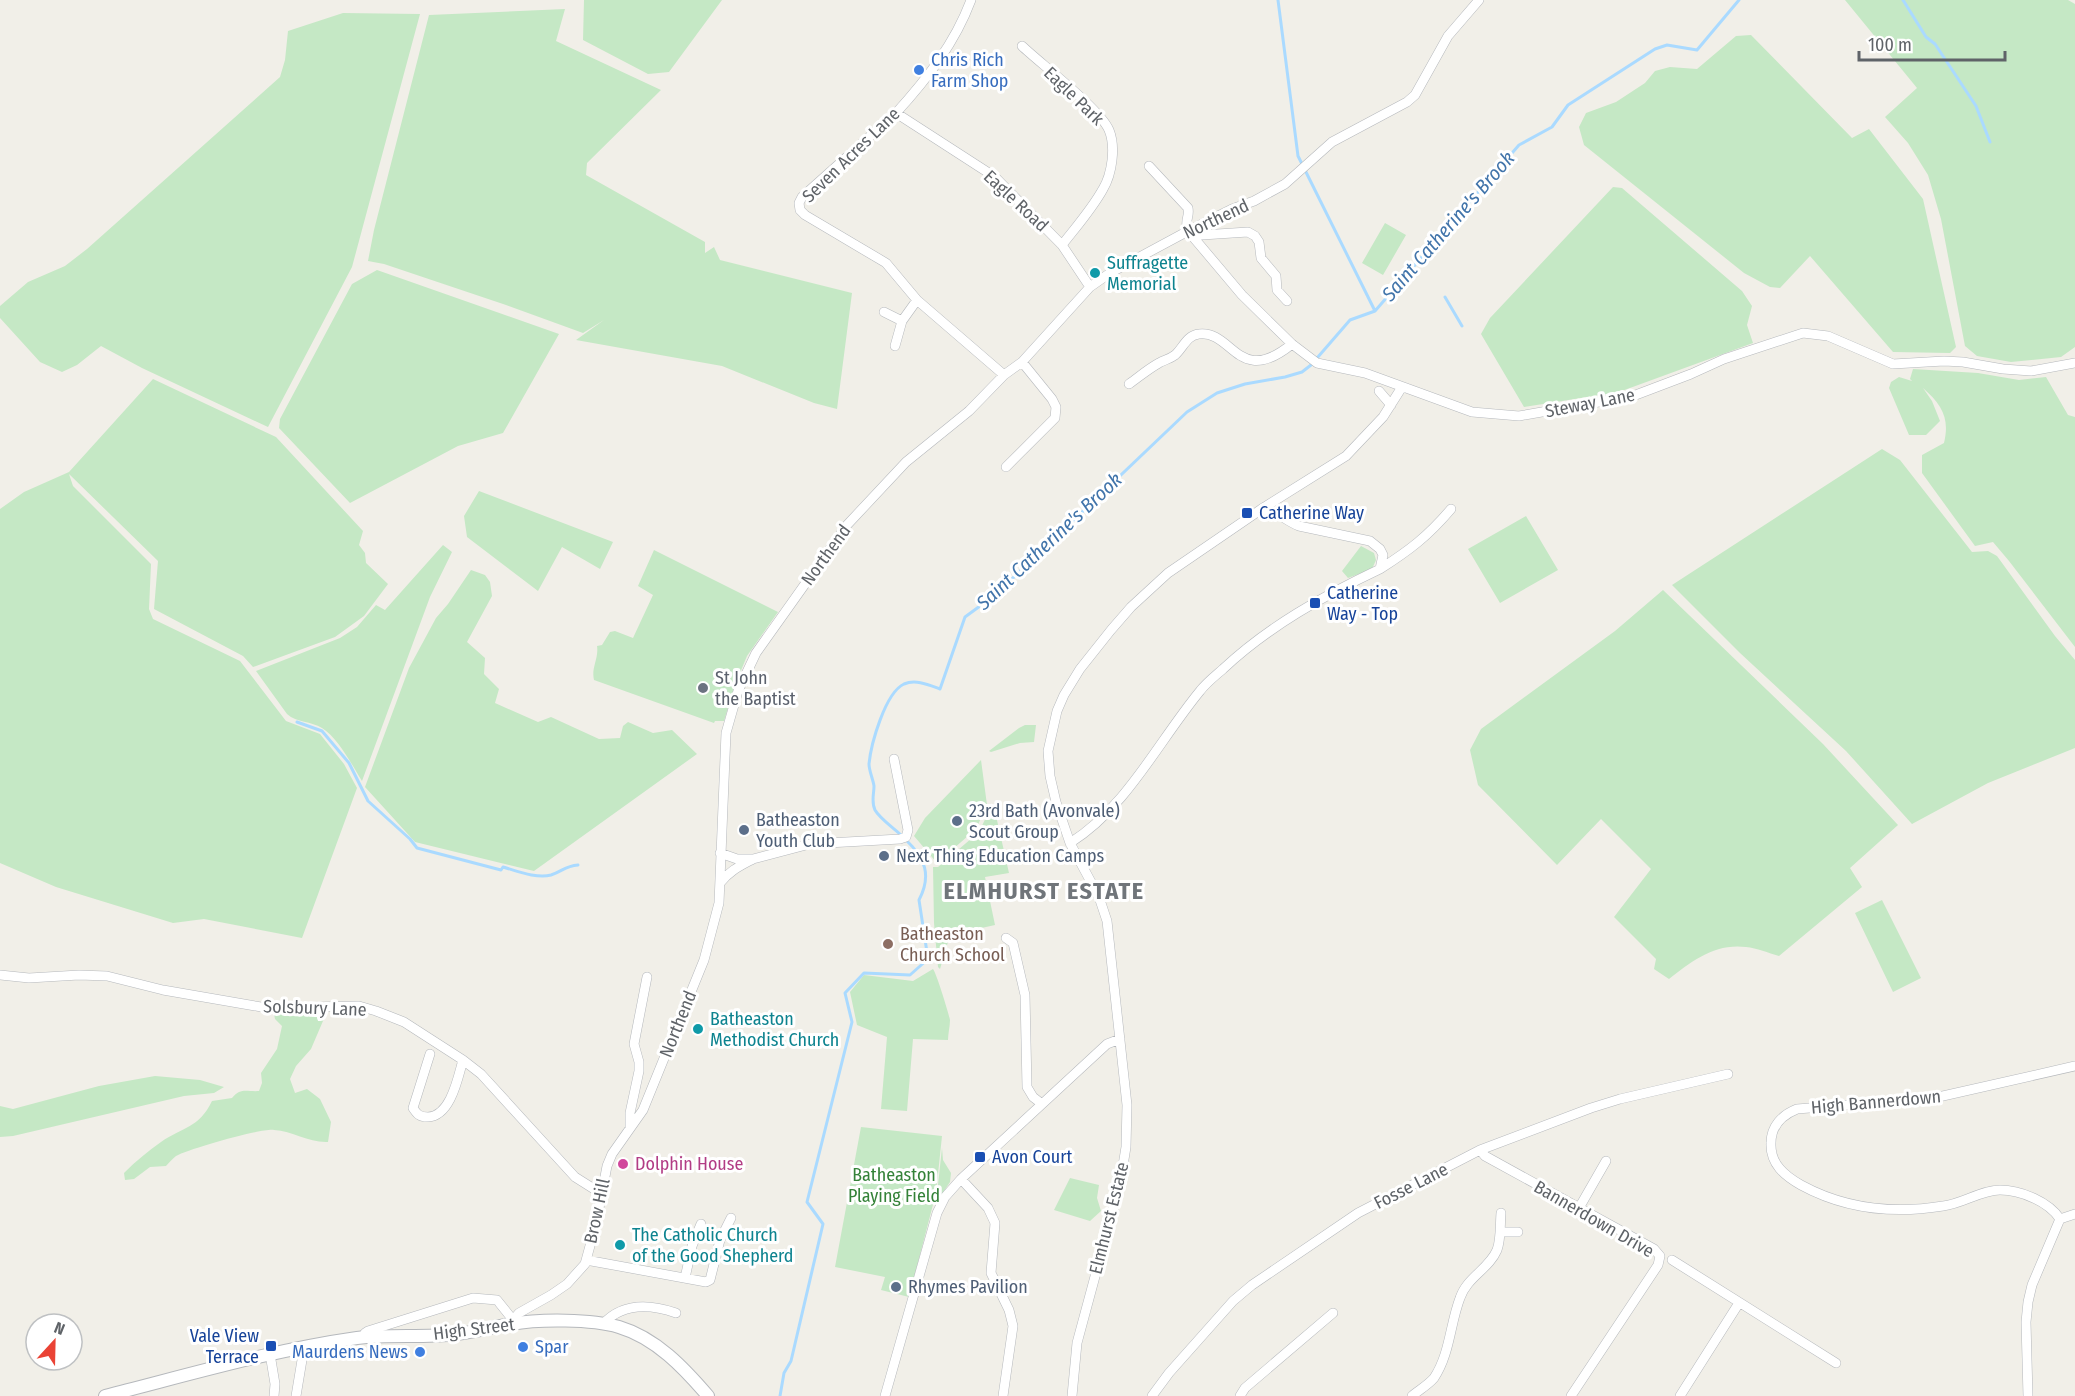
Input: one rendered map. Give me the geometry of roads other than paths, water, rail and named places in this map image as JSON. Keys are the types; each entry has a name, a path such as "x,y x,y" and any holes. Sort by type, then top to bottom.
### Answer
{"street":[{"name":"Seven Acres Lane","path":"971,0 956,34 928,76 896,113 802,197 799,203 800,210 805,215 886,263 917,300 1004,375"},
{"name":"Northend","path":"630,1128 643,1110 704,960 716,921 720,883 726,730 738,691 751,662 781,616 847,525 900,467 969,411 1004,375 1022,362 1090,287 1128,262 1285,184 1332,142 1407,102 1415,95 1448,36 1479,0"},
{"name":"Eagle Park","path":"1022,46 1099,116 1109,131 1112,149 1111,169 1104,188 1062,245"},
{"name":"Eagle Road","path":"896,113 995,177 1062,245 1090,287"},
{"path":"1149,166 1188,208 1185,224 1188,231 1202,235 1239,231 1255,236 1259,242 1261,258 1276,276 1277,291 1287,301"},
{"name":"Steway Lane","path":"1188,231 1242,295 1292,344 1317,363 1365,373 1472,412 1526,416 1633,396 1724,359 1803,333 1828,336 1893,364 1954,361 2002,369 2031,370 2075,363"},
{"path":"895,346 902,321 917,300"},
{"path":"884,312 902,321"},
{"path":"1129,384 1161,361 1175,356 1191,336 1199,334 1210,335 1236,355 1254,360 1271,358 1292,344"},
{"path":"1006,467 1054,418 1056,407 1022,362"},
{"path":"1402,387 1371,431 1346,456 1263,508 1168,573 1131,607 1094,650 1064,694 1057,711 1048,751 1050,776 1056,802 1070,843 1085,833 1119,801 1201,690 1244,650 1284,621 1330,593 1380,569 1412,549 1434,529 1451,508"},
{"path":"1379,391 1391,405"},
{"path":"1263,508 1273,510 1288,522 1299,526 1370,542 1380,549 1383,555 1380,569"},
{"path":"720,883 737,867 753,859 810,844 903,838 908,830 894,759"},
{"name":"Elmhurst Estate","path":"1070,843 1099,897 1107,921 1127,1105 1125,1155 1120,1184 1077,1343 1072,1396"},
{"path":"720,853 737,859 753,859"},
{"path":"1006,938 1013,943 1025,995 1028,1087 1033,1097 1042,1104"},
{"name":"Solsbury Lane","path":"0,975 29,978 107,976 163,990 267,1008 358,1006 405,1022 481,1074 575,1177 594,1188 602,1188"},
{"path":"630,1128 630,1113 639,1071 634,1044 647,977"},
{"path":"885,1396 937,1213 945,1197 961,1179 1107,1044 1120,1039"},
{"path":"430,1054 413,1108 417,1114 422,1116 431,1117 440,1113 447,1103 463,1060"},
{"name":"High Bannerdown","path":"2060,1219 2054,1210 2044,1204 2018,1193 2001,1190 1946,1206 1929,1208 1877,1208 1850,1205 1815,1192 1786,1176 1778,1168 1772,1154 1771,1143 1777,1123 1788,1113 1797,1109 1934,1098 2075,1066"},
{"name":"Fosse Lane","path":"1152,1396 1169,1373 1233,1300 1358,1213 1480,1150 1620,1099 1728,1074"},
{"name":"Brow Hill","path":"586,1262 612,1154 630,1128"},
{"name":"Bannerdown Drive","path":"1480,1150 1485,1156 1654,1250 1660,1256 1658,1265 1571,1396"},
{"path":"1578,1208 1606,1161"},
{"path":"961,1179 988,1208 995,1223 991,1273 1006,1304 1013,1326 1003,1396"},
{"path":"1413,1396 1432,1380 1445,1356 1460,1298 1468,1281 1497,1250 1501,1213"},
{"path":"2028,1396 2026,1322 2032,1285 2060,1219 2075,1214"},
{"path":"366,1337 365,1333 368,1330 473,1298 498,1300 513,1322 519,1313 538,1304 567,1284 586,1262 706,1282 710,1280 720,1240 731,1218"},
{"path":"685,1278 692,1246 700,1224"},
{"path":"1500,1232 1518,1232"},
{"path":"1672,1260 1836,1363"},
{"path":"1680,1396 1739,1303"},
{"path":"603,1324 613,1314 645,1305 676,1312"},
{"path":"1240,1396 1245,1388 1333,1313"},
{"name":"High Street","path":"105,1396 270,1354 366,1337 457,1334 513,1322 550,1322 603,1324 633,1332 649,1340 689,1375 708,1396"},
{"path":"296,1396 304,1348"},
{"path":"270,1354 275,1384 274,1396"}],"waterway":[{"path":"1278,0 1298,156 1375,311"},
{"name":"Saint Catherine's Brook","path":"902,836 880,817 874,807 874,786 869,764 876,732 891,697 904,684 918,682 940,689 965,617 995,595 1187,412 1217,393 1245,384 1302,372 1311,365 1350,320 1375,311 1519,145 1552,127 1568,105 1655,49 1667,45 1697,50 1739,0"},
{"path":"1903,0 1926,37 1935,44 1976,106 1990,142"},
{"path":"1445,297 1462,326"},
{"path":"297,722 322,731 349,763 368,801 417,848 501,870 503,867 540,876 551,875 578,865"},
{"name":"Saint Catherine's Brook","path":"780,1396 784,1373 791,1361 823,1224 807,1202 852,1022 845,993 864,973 910,975 928,959 919,900 926,875 922,860 906,840"}],"place":[{"name":"Chris Rich Farm Shop","path":"919,70"},
{"name":"Suffragette Memorial","path":"1095,273"},
{"name":"Catherine Way","path":"1247,513"},
{"name":"Catherine Way - Top","path":"1315,603"},
{"name":"St John the Baptist","path":"703,688"},
{"name":"23rd Bath (Avonvale) Scout Group","path":"957,821"},
{"name":"Batheaston Youth Club","path":"744,830"},
{"name":"Next Thing Education Camps","path":"884,856"},
{"name":"Batheaston Church School","path":"888,944"},
{"name":"Batheaston Methodist Church","path":"698,1029"},
{"name":"Avon Court","path":"980,1157"},
{"name":"Dolphin House","path":"623,1164"},
{"name":"The Catholic Church of the Good Shepherd","path":"620,1245"},
{"name":"Rhymes Pavilion","path":"896,1287"},
{"name":"Vale View Terrace","path":"271,1346"},
{"name":"Spar","path":"523,1347"},
{"name":"Maurdens News","path":"420,1352"}],"district":[{"name":"ELMHURST ESTATE","path":"1044,891"}],"park label":[{"name":"Batheaston Playing Field","path":"894,1185"}]}
